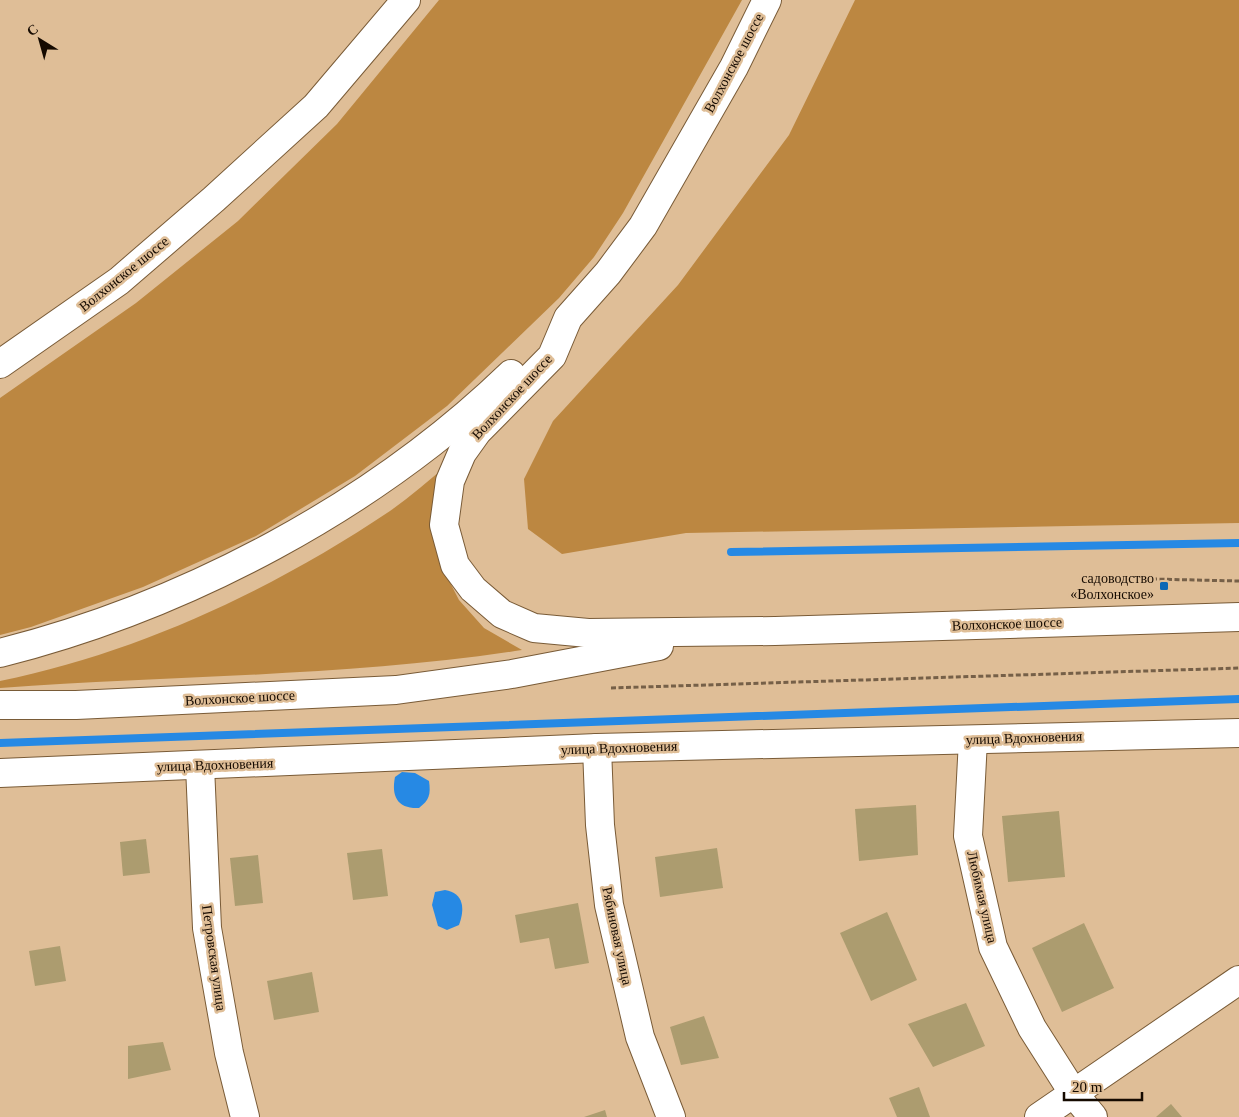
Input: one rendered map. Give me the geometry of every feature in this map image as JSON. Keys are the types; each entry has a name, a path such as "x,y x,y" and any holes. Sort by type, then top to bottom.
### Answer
{"main road":[{"name":"Волхонское шоссе","path":"0,364 119,281 221,192 316,106 406,0"},
{"name":"Волхонское шоссе","path":"768,0 734,67 643,226 608,273 568,318 552,356 477,432 462,453 450,481 444,525 455,565 473,590 502,614 534,628 588,633 775,631 1239,616"},
{"path":"0,653 93,625 165,597 246,560 325,514 387,475 447,431 503,382 568,318"},
{"name":"Волхонское шоссе","path":"0,705 164,702 396,690 512,674 671,643 775,631"},
{"name":"улица Вдохновения","path":"0,773 597,748 1239,733"},
{"name":"Любимая улица","path":"973,740 968,836 993,947 1032,1028 1074,1094 1093,1117"},
{"name":"Рябиновая улица","path":"597,748 600,825 609,906 640,1037 671,1117"},
{"name":"Петровская улица","path":"200,766 207,928 229,1053 245,1117"},
{"path":"1039,1117 1239,980"}],"path":[{"path":"1152,579 1239,581"},
{"path":"611,688 1239,668"}],"shaded area":[{"path":"439,0 742,0 623,213 594,257 559,298 447,406 355,476 256,536 143,587 31,627 0,635 0,398 136,303 238,221 337,124"},
{"path":"855,0 1239,0 1239,523 686,533 562,554 528,529 524,479 553,421 678,285 789,135"},
{"path":"449,464 442,567 459,600 484,628 522,650 392,666 0,688 0,681 52,669 154,635 252,592 345,540 390,511"}],"water":[{"path":"402,772 415,773 429,781 430,790 428,797 419,808 412,808 401,804 395,796 395,777"},
{"path":"445,890 456,894 462,908 459,925 447,930 438,926 432,905 435,892"}],"building":[{"path":"916,805 918,855 859,861 855,809"},
{"path":"1059,811 1065,877 1008,882 1002,816"},
{"path":"146,839 150,873 123,876 120,842"},
{"path":"717,848 723,888 660,897 655,857"},
{"path":"382,849 388,896 353,900 347,853"},
{"path":"258,855 263,903 235,906 230,858"},
{"path":"578,903 589,963 555,969 549,938 520,943 515,915"},
{"path":"887,912 917,980 871,1001 840,933"},
{"path":"1084,923 1114,988 1062,1012 1032,948"},
{"path":"60,946 66,981 35,986 29,951"},
{"path":"312,972 319,1012 274,1020 267,981"},
{"path":"966,1003 985,1046 933,1067 908,1024"},
{"path":"704,1016 719,1058 681,1065 670,1027"},
{"path":"163,1042 171,1070 128,1079 128,1046"},
{"path":"919,1087 930,1117 897,1117 889,1098"},
{"path":"1171,1104 1182,1117 1156,1117"},
{"path":"605,1110 607,1117 584,1117"}],"waterway":[{"path":"731,552 1239,543"},
{"path":"0,743 1239,699"}],"place":[{"name":"садоводство «Волхонское»","path":"1164,586"}]}
